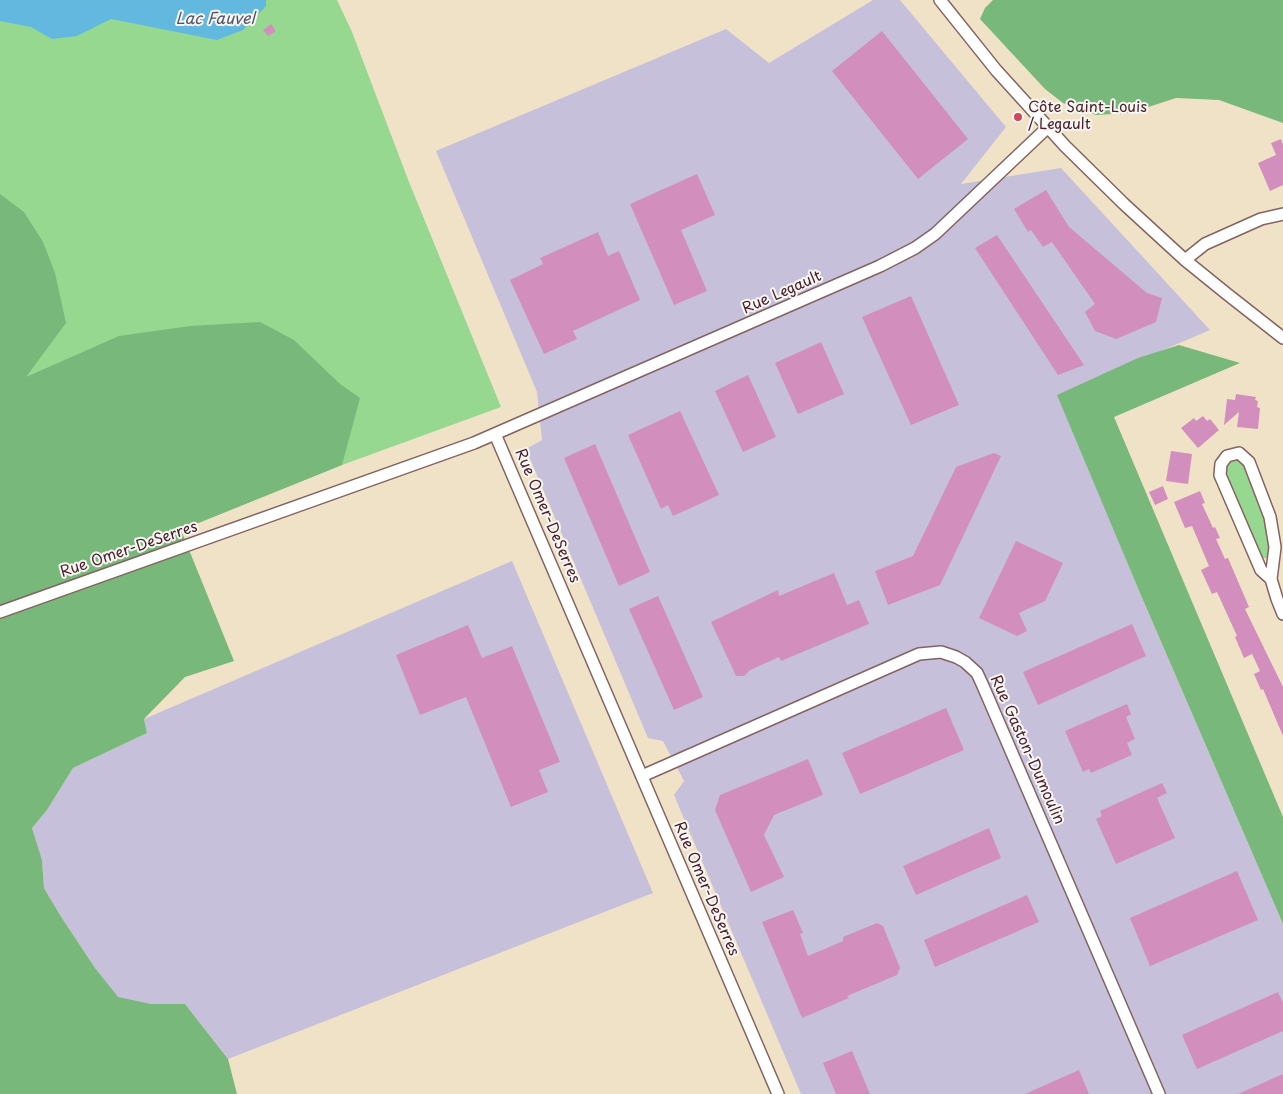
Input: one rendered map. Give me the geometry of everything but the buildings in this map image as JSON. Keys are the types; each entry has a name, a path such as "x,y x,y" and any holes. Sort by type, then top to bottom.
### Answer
{"street":[{"path":"940,0 984,56 1047,128 1124,204 1185,260 1283,338"},
{"name":"Rue Legault","path":"495,434 867,271 915,248 953,218 1047,128"},
{"path":"1185,260 1205,244 1261,219 1283,214"},
{"name":"Rue Omer-DeSerres","path":"0,612 495,434 778,1094"},
{"path":"1271,579 1261,570 1220,475 1221,464 1227,456 1239,454 1249,462 1270,517 1275,547 1271,579 1276,599 1283,614"},
{"name":"Rue Gaston-Dumoulin","path":"642,776 919,654 941,652 966,662 977,673 984,686 1159,1094"}],"shaded area":[{"path":"873,0 900,0 1006,127 961,184 1061,168 1210,330 1058,395 1140,593 1283,924 1283,1094 801,1094 674,795 684,781 663,741 648,738 526,449 542,440 537,392 436,151 726,29 769,63"},
{"path":"512,561 653,893 228,1059 185,1004 151,1004 118,998 95,968 44,888 42,860 32,828 47,810 73,768 147,733 144,719"}],"green space":[{"path":"0,0 337,0 352,32 409,182 501,407 342,465 181,530 0,597"},
{"path":"993,0 1283,0 1283,123 1219,100 1176,98 1130,113 1096,115 1063,103 1045,89 980,19 985,8"},
{"path":"0,194 24,212 43,242 55,273 66,323 26,377 119,336 190,326 260,322 294,340 340,384 360,398 342,465 181,530 234,661 185,677 144,719 147,733 73,768 47,810 32,828 42,860 44,888 95,968 118,997 151,1004 185,1004 228,1059 237,1094 0,1094"},
{"path":"1179,345 1240,363 1114,417 1283,817 1283,924 1057,395 1138,358"},
{"path":"1235,459 1241,461 1245,467 1264,517 1268,538 1268,556 1266,558 1263,558 1260,553 1226,474 1226,464"}],"water":[{"name":"Lac Fauvel","path":"0,0 266,0 266,6 243,30 217,40 111,19 77,36 52,39 31,27 0,21"}],"place":[{"name":"Côte Saint-Louis / Legault","path":"1018,117"}]}
